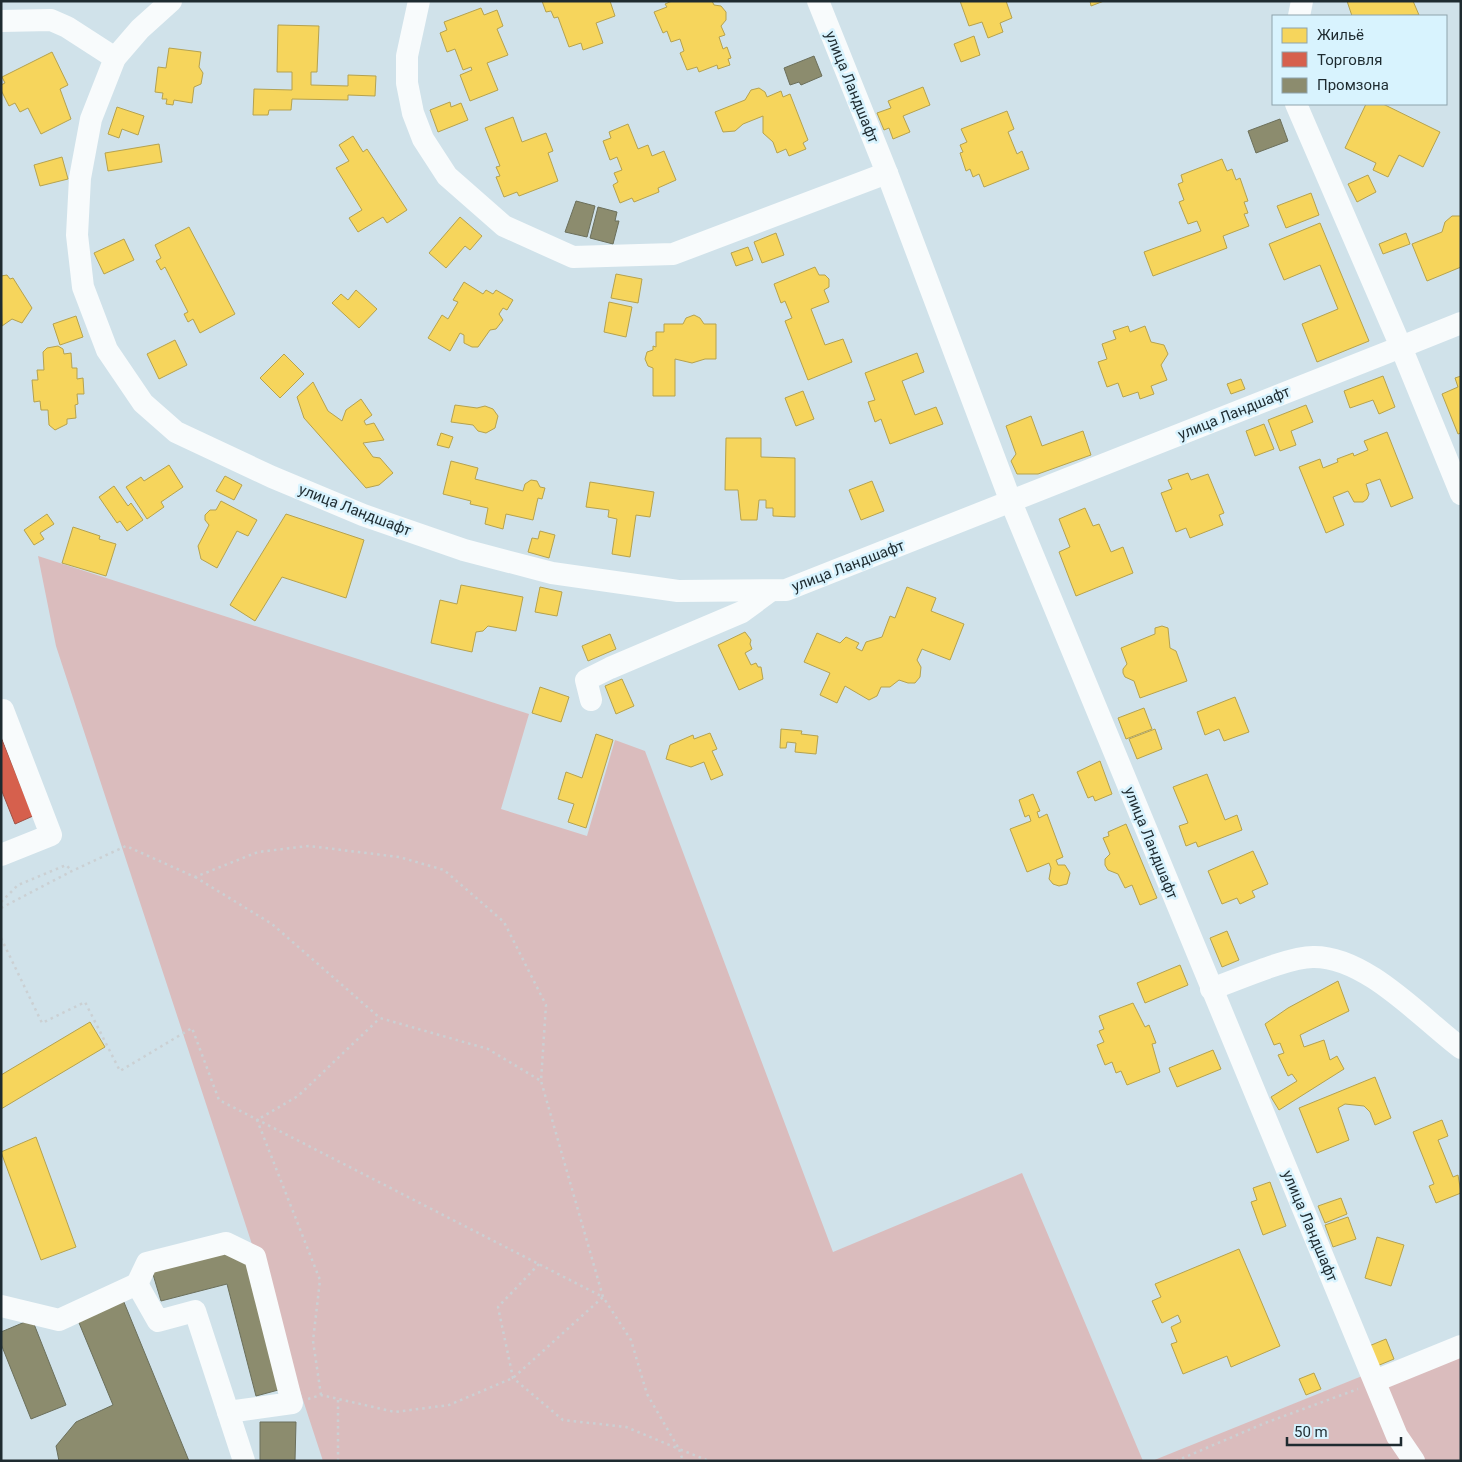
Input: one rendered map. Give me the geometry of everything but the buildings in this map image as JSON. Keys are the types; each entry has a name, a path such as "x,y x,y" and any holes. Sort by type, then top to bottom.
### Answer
{"street":[{"name":"улица Ландшафт","path":"171,1 140,28 115,58 91,119 80,178 77,235 83,287 107,350 143,403 176,432 272,477 363,515 464,550 552,573 678,591 769,592 786,590 1461,323"},
{"path":"419,1 407,56 407,83 414,113 423,139 447,176 504,226 573,257 673,254 886,173"},
{"name":"улица Ландшафт","path":"818,1 886,173 1011,502 1397,1436 1414,1461"},
{"path":"1299,15 1302,1"},
{"path":"1,21 50,20 67,27 115,58"},
{"path":"1296,105 1401,346 1461,494"},
{"path":"591,700 586,680 742,612 769,592"},
{"path":"1,711 3,710 50,835 1,855"},
{"path":"1211,989 1296,959 1327,958 1350,966 1386,987 1461,1048"},
{"path":"1,1306 59,1320 137,1284 147,1263 226,1243 255,1257 292,1403 228,1412"},
{"path":"137,1284 158,1321 195,1311 244,1461"},
{"path":"1375,1381 1461,1346"}],"path":[{"path":"1,908 72,871 126,846 195,877 272,924 380,1018 488,1049 541,1081"},
{"path":"195,877 258,852 309,846 399,857 444,870 504,922 546,1006 541,1081 604,1297 631,1340 647,1394 679,1449 683,1461"},
{"path":"1,902 18,885 66,865 72,871"},
{"path":"1,938 42,1023 85,1002 120,1071 192,1028 219,1100 604,1297"},
{"path":"258,1120 298,1096 380,1018"},
{"path":"258,1120 320,1280 313,1341 321,1395"},
{"path":"539,1264 498,1307 513,1378 563,1420 626,1427 709,1461"},
{"path":"292,1403 321,1395 395,1412 449,1405 513,1378 604,1297"},
{"path":"1176,1461 1265,1423 1337,1398 1375,1381"},
{"path":"338,1399 338,1461"}],"shaded area":[{"path":"38,556 529,714 501,809 587,836 615,740 645,751 833,1252 1022,1173 1143,1461 323,1461 56,646"},
{"path":"1461,1336 1461,1461 1152,1461"}]}
